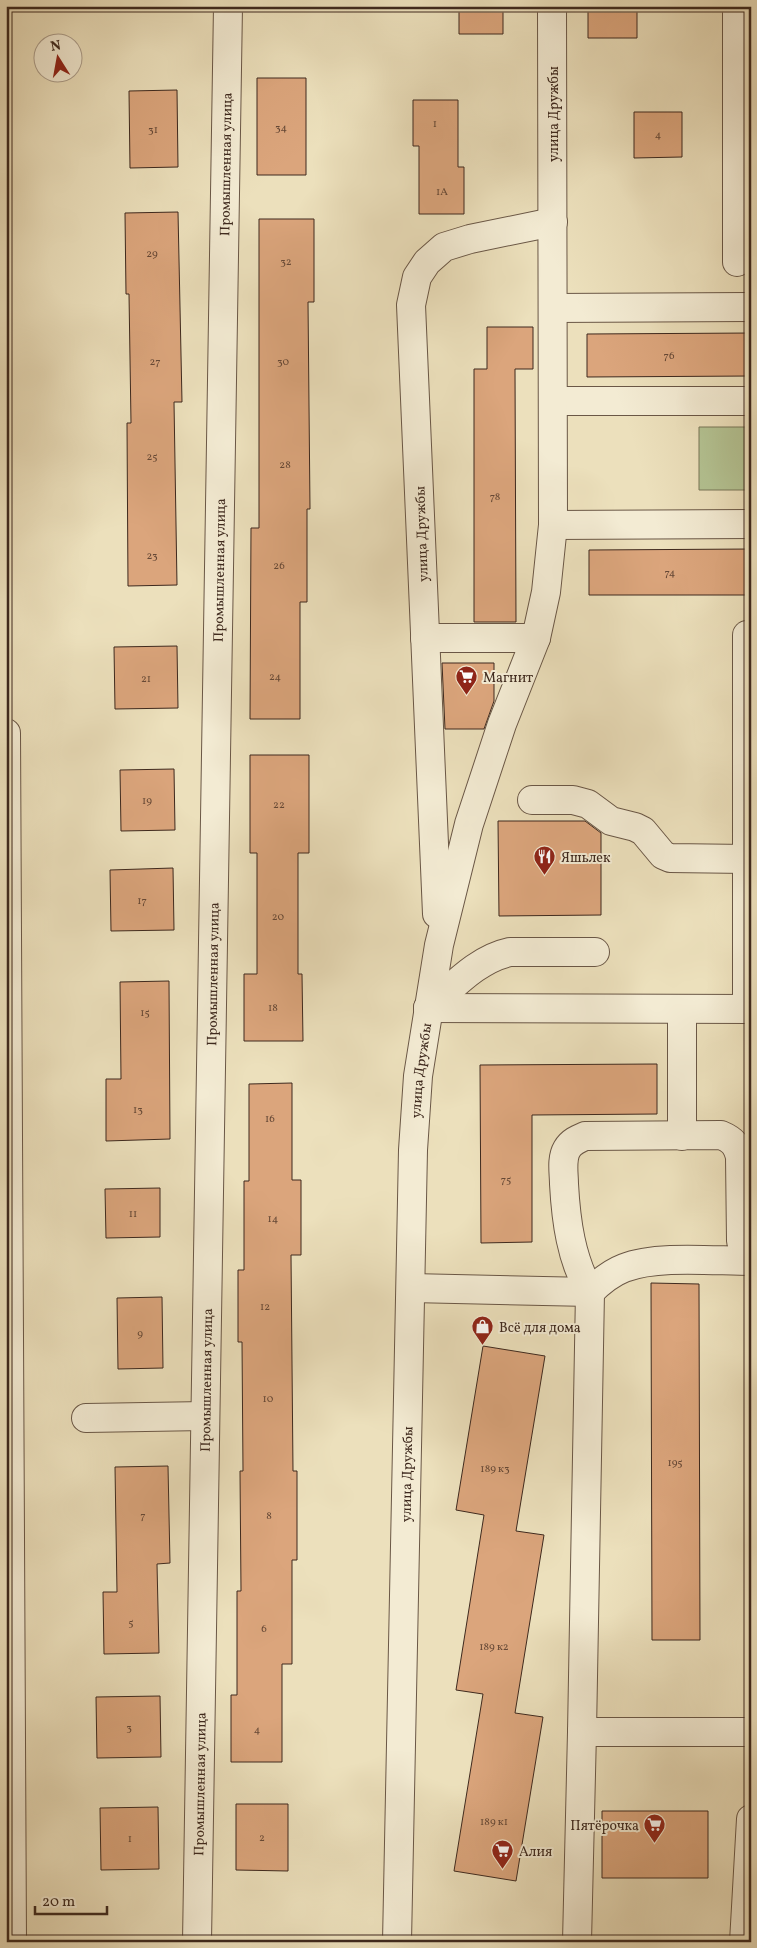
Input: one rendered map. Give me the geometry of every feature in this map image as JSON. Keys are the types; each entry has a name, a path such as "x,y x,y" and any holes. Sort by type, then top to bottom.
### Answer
{"street":[{"name":"Промышленная улица","path":"197,1942 228,6"},
{"name":"улица Дружбы","path":"397,1942 414,1141 418,1076 439,945 471,816 502,724 536,638 546,592 553,525 552,6"},
{"path":"737,6 744,187 737,262"},
{"name":"улица Дружбы","path":"439,945 411,304 417,277 426,262 444,247 470,239 553,222"},
{"path":"553,308 751,307"},
{"path":"553,401 751,401"},
{"path":"553,525 751,524"},
{"path":"747,635 749,1009"},
{"path":"425,638 536,638"},
{"path":"6,733 12,1942"},
{"path":"532,800 573,800 588,804 611,821 635,827 643,832 663,854 670,858 747,859"},
{"path":"428,1008 479,965 498,955 510,952 595,952"},
{"name":"улица Дружбы","path":"428,1008 749,1009"},
{"path":"682,1009 682,1136"},
{"path":"577,1942 590,1292 578,1267 565,1213 563,1161 566,1150 574,1141 585,1136 721,1135 730,1139 738,1147 740,1157 742,1241 751,1256"},
{"path":"411,1288 590,1292 613,1273 649,1261 751,1261"},
{"path":"86,1418 205,1416"},
{"path":"582,1732 751,1732"},
{"path":"744,1942 751,1819"}],"green space":[{"path":"699,427 751,427 751,490 699,490"}],"building":[{"path":"459,6 503,6 503,34 459,34"},
{"path":"588,6 637,6 637,38 588,38"},
{"path":"257,78 306,78 306,175 257,175"},
{"path":"177,90 178,167 130,168 129,91"},
{"path":"413,100 458,100 458,167 464,167 464,214 419,214 419,146 413,146"},
{"path":"634,112 682,112 682,157 634,158"},
{"path":"178,212 182,402 174,402 177,585 128,586 127,423 131,423 129,294 126,294 125,213"},
{"path":"259,219 314,219 314,302 308,302 310,509 307,509 307,602 300,602 300,719 250,719 251,528 259,528"},
{"path":"487,327 533,327 533,369 515,369 516,622 474,622 474,369 487,369"},
{"path":"751,333 751,376 587,377 587,334"},
{"path":"751,549 751,595 589,595 589,550"},
{"path":"177,646 178,708 115,709 114,647"},
{"path":"442,663 494,663 494,701 484,729 445,729"},
{"path":"250,755 309,755 309,853 298,853 298,974 302,974 303,1041 244,1041 244,974 257,974 257,853 250,853"},
{"path":"174,769 175,830 121,831 120,770"},
{"path":"498,821 585,821 601,833 601,915 499,916"},
{"path":"173,868 174,930 111,931 110,870"},
{"path":"169,981 170,1139 106,1141 106,1079 121,1079 120,982"},
{"path":"657,1064 657,1114 532,1115 532,1242 481,1243 480,1065"},
{"path":"292,1083 292,1180 301,1180 301,1255 291,1255 293,1471 297,1471 297,1560 292,1560 292,1664 282,1664 282,1762 231,1762 231,1695 237,1695 237,1591 241,1591 240,1471 243,1471 242,1342 238,1342 238,1270 244,1270 244,1181 249,1181 249,1084"},
{"path":"160,1188 160,1237 106,1238 105,1189"},
{"path":"651,1283 699,1284 700,1640 652,1640"},
{"path":"162,1297 163,1368 118,1369 117,1298"},
{"path":"483,1346 545,1356 516,1531 544,1535 515,1713 543,1717 516,1881 454,1871 483,1694 456,1690 484,1515 456,1510"},
{"path":"168,1466 170,1563 157,1564 159,1653 104,1654 103,1592 117,1592 115,1467"},
{"path":"160,1696 161,1757 97,1758 96,1697"},
{"path":"236,1804 288,1804 288,1871 236,1870"},
{"path":"158,1807 159,1869 101,1870 100,1808"},
{"path":"602,1811 708,1811 708,1878 602,1878"}],"place":[{"name":"Магнит","path":"467,696"},
{"name":"Яшьлек","path":"545,876"},
{"name":"Всё для дома","path":"483,1346"},
{"name":"Пятёрочка","path":"655,1844"},
{"name":"Алия","path":"503,1870"}]}
